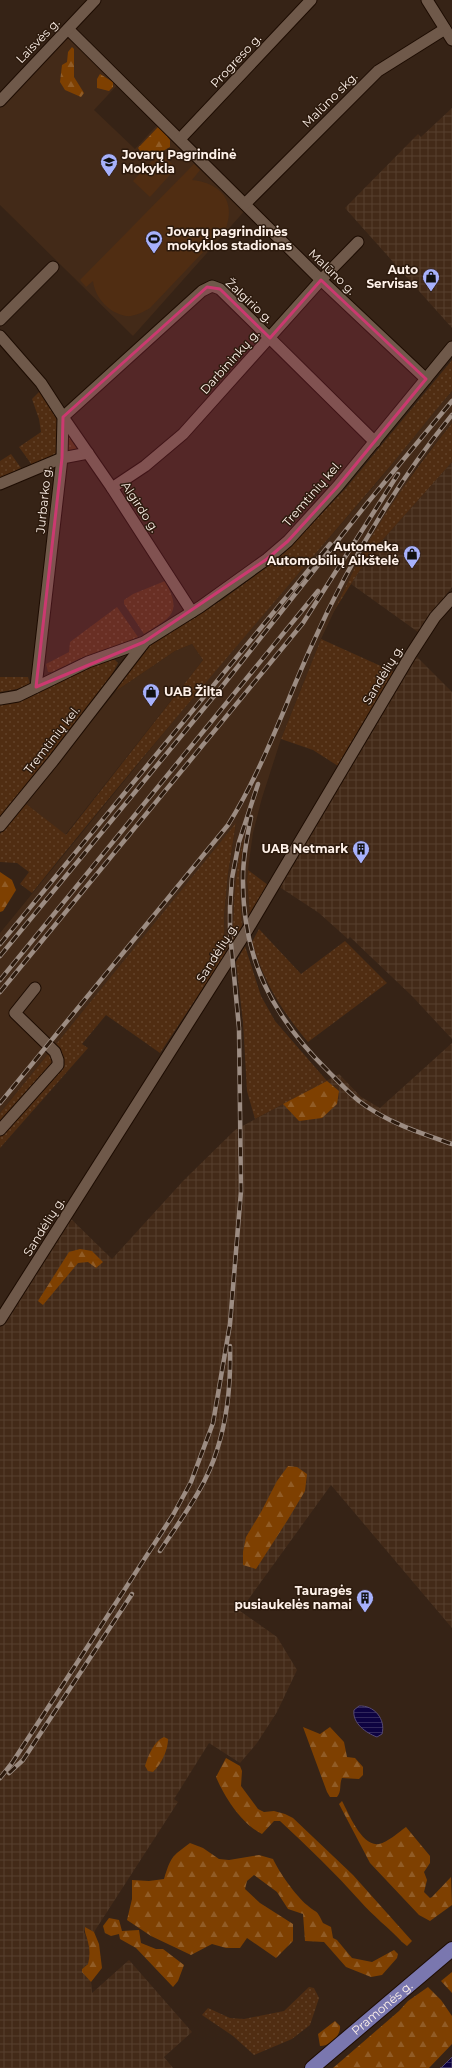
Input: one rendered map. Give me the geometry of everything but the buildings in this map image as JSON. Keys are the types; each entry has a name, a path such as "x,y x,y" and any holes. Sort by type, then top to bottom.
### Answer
{"main road":[{"name":"Pramonės g.","path":"312,2068 452,1949"}],"street":[{"name":"Laisvės g.","path":"0,101 95,0"},
{"name":"Progreso g.","path":"180,139 311,0"},
{"path":"427,0 452,40"},
{"name":"Malūno g.","path":"68,29 321,280 426,379"},
{"name":"Malūno skg.","path":"246,204 378,71 444,29"},
{"name":"Darbininkų g.","path":"112,488 145,466 182,434 321,280 358,242"},
{"path":"0,320 53,267"},
{"name":"Žalgirio g.","path":"63,417 207,287 212,286 220,289 375,442"},
{"path":"0,336 41,382 63,417"},
{"name":"Tremtinių kel.","path":"0,699 18,696 55,677 144,642 192,612 249,573 288,541 375,442 452,347"},
{"name":"Algirdo g.","path":"63,417 112,488 192,612"},
{"name":"Jurbarko g.","path":"36,687 62,458 63,417"},
{"path":"0,484 62,458 88,453"},
{"name":"Sandėlių g.","path":"0,1320 250,926 411,654 435,617 452,598"},
{"name":"Tremtinių kel.","path":"0,826 58,754 144,642"},
{"path":"111,654 122,658 123,669"},
{"path":"0,1130 58,1065 55,1052 15,1013 35,988"}],"highlighted area":[{"path":"321,280 426,379 338,486 288,541 267,559 144,642 36,687 62,458 63,417 207,287 220,289 270,338"}],"shaded area":[{"name":"Jovarų Pagrindinė Mokykla","path":"68,29 120,82 94,110 135,149 161,121 248,207 133,336 0,205 0,101"},
{"path":"452,108 452,328 345,208 418,134 421,137"},
{"path":"160,152 176,168 150,197 133,181"},
{"name":"Jovarų pagrindinės mokyklos stadionas","path":"194,164 200,170 192,180 202,182 217,189 223,194 227,201 229,218 226,228 150,308 132,316 126,316 114,312 100,299 94,287 93,281 86,287 80,280"},
{"path":"452,360 452,391 391,466 157,740 32,893 20,884 29,872 17,863 0,862 0,834 25,803 66,835 203,660 192,644 175,651 116,691 125,675 152,643 222,600 275,561 287,550 346,488"},
{"path":"40,391 58,421 56,455 32,465 19,447 41,432 39,419 32,399"},
{"path":"452,391 452,423 418,465 361,555 321,639 281,739 262,798 253,833 247,881 250,915 242,926 239,876 243,840 233,910 233,941 225,955 224,916 228,874 236,824 0,1113 0,933 215,670 379,480 420,428"},
{"path":"452,423 452,462 370,554 334,611 357,563 381,521 415,471"},
{"path":"67,433 81,451 67,453"},
{"path":"11,454 21,468 0,478 0,461"},
{"path":"452,462 452,587 418,632 351,584 370,554"},
{"path":"165,581 173,601 171,614 161,623 144,634 124,604 124,600 133,594"},
{"path":"117,607 138,637 108,650 83,657 52,672 48,672 46,664 69,652 70,642"},
{"path":"321,639 394,672 338,766 313,750 281,739"},
{"path":"192,644 203,660 65,835 25,803 116,691 175,651"},
{"path":"416,656 452,692 452,1039 412,996 350,937 348,939 319,913 275,884"},
{"path":"115,660 118,663 109,680 0,818 0,703 26,699 81,670"},
{"path":"0,677 28,677 30,684 17,689 0,692"},
{"path":"236,823 228,874 224,916 225,955 160,1053 106,1015 82,1044 88,1048 0,1148 0,1113"},
{"path":"244,836 239,876 242,926 233,941 235,888 238,862"},
{"path":"248,870 268,885 250,915 247,881"},
{"path":"259,929 301,974 345,941 387,983 308,1042 274,995 262,970 252,942"},
{"path":"245,946 261,996 275,1021 327,1081 255,1119 247,1091 243,1022 236,962"},
{"path":"452,1043 452,1628 331,1485 240,1611 277,1637 297,1670 277,1712 257,1743 240,1763 209,1743 174,1799 178,1802 94,1932 85,1927 84,1932 89,1942 90,1956 88,1964 82,1969 91,1982 92,1993 129,1960 192,2032 164,2057 173,2068 0,2068 0,1320 67,1215 112,1259 184,1180 235,1130 339,1074 361,1097 380,1108"},
{"path":"359,1706 364,1706 374,1710 378,1714 383,1728 382,1734 377,1737 364,1730 357,1723 354,1710"},
{"path":"309,1987 314,1988 319,1998 310,2025 292,2039 254,2055 233,2036 202,2015 208,2008 230,2018 244,2019 284,2011"},
{"path":"452,2057 452,2068 441,2068"}],"green space":[{"path":"72,47 74,49 74,77 84,93 81,97 65,90 60,82 62,65 67,62 68,52"},
{"path":"100,74 113,82 113,87 109,91 97,88 97,79"},
{"path":"159,126 170,140 170,147 163,151 140,151 138,148"},
{"path":"0,872 12,880 16,890 3,911 0,912"},
{"path":"327,1081 339,1091 337,1104 322,1118 299,1121 283,1104"},
{"path":"80,1249 92,1251 103,1262 96,1268 88,1262 78,1263 43,1305 38,1301 69,1252"},
{"path":"288,1466 297,1467 307,1474 305,1491 256,1569 243,1565 243,1552 246,1537 277,1481"},
{"path":"303,1727 320,1734 330,1727 344,1742 347,1757 355,1758 363,1767 363,1775 359,1779 342,1778 337,1797 330,1797 327,1792"},
{"path":"164,1737 168,1739 164,1757 153,1772 148,1771 145,1766 150,1753 154,1745"},
{"path":"226,1758 240,1766 242,1771 241,1786 258,1809 264,1812 274,1811 293,1818 353,1875 412,1941 407,1946 370,1912 331,1870 280,1821 274,1821 262,1834 255,1830 241,1817 229,1802 216,1777"},
{"path":"342,1801 352,1821 362,1835 373,1844 379,1844 386,1841 406,1827 430,1856 430,1863 424,1872 427,1880 424,1892 430,1898 432,1897 451,1877 452,1905 430,1921 419,1915 370,1863 339,1804"},
{"path":"190,1843 203,1848 219,1859 229,1860 259,1855 273,1859 293,1890 310,1908 317,1913 323,1923 331,1927 333,1938 337,1940 352,1958 372,1962 394,1950 398,1954 397,1958 382,1975 371,1977 346,1967 324,1942 305,1941 303,1914 288,1909 277,1892 254,1875 247,1881 245,1889 260,1903 293,1924 293,1941 276,1958 247,1938 240,1948 226,1948 212,1944 191,1955 151,1936 127,1920 132,1899 132,1880 149,1881 164,1879 172,1858"},
{"path":"109,1918 119,1920 122,1931 139,1930 141,1943 156,1949 163,1949 184,1965 178,1981 173,1987 136,1948 120,1939 119,1934 111,1936 105,1933 103,1926"},
{"path":"85,1927 94,1932 99,1944 102,1968 91,1982 82,1972 82,1969 88,1964 89,1956 89,1947"},
{"path":"452,1972 452,1993 441,1981"},
{"path":"428,1987 441,2000 452,2016 452,2044 429,2068 333,2068 399,2011 408,2001"},
{"path":"335,2021 340,2026 337,2037 324,2046 320,2046 318,2034"}],"railway":[{"path":"0,956 224,684 369,501 452,401"},
{"path":"0,1103 228,825 241,804 263,760 325,616 357,556 392,497 411,469 452,415"},
{"path":"0,992 303,623 398,474"},
{"path":"0,944 330,544"},
{"path":"0,980 318,591"},
{"path":"0,1778 12,1763 173,1515 191,1482 213,1423 230,1324 241,1191 239,1028 230,933 232,878 239,842 258,784"},
{"path":"251,817 244,862 244,906 248,934 255,959 264,984 276,1007 308,1050 359,1101 392,1121 452,1144"},
{"path":"160,1551 200,1490 217,1450 224,1424 228,1398 230,1346"},
{"path":"9,1773 23,1760 132,1594"}],"place":[{"name":"Jovarų Pagrindinė Mokykla","path":"109,177"},
{"name":"Jovarų pagrindinės mokyklos stadionas","path":"154,254"},
{"name":"Auto Servisas","path":"431,292"},
{"name":"Automeka Automobilių Aikštelė","path":"412,569"},
{"name":"UAB Žilta","path":"151,707"},
{"name":"UAB Netmark","path":"361,864"},
{"name":"Tauragės pusiaukelės namai","path":"365,1613"}]}
